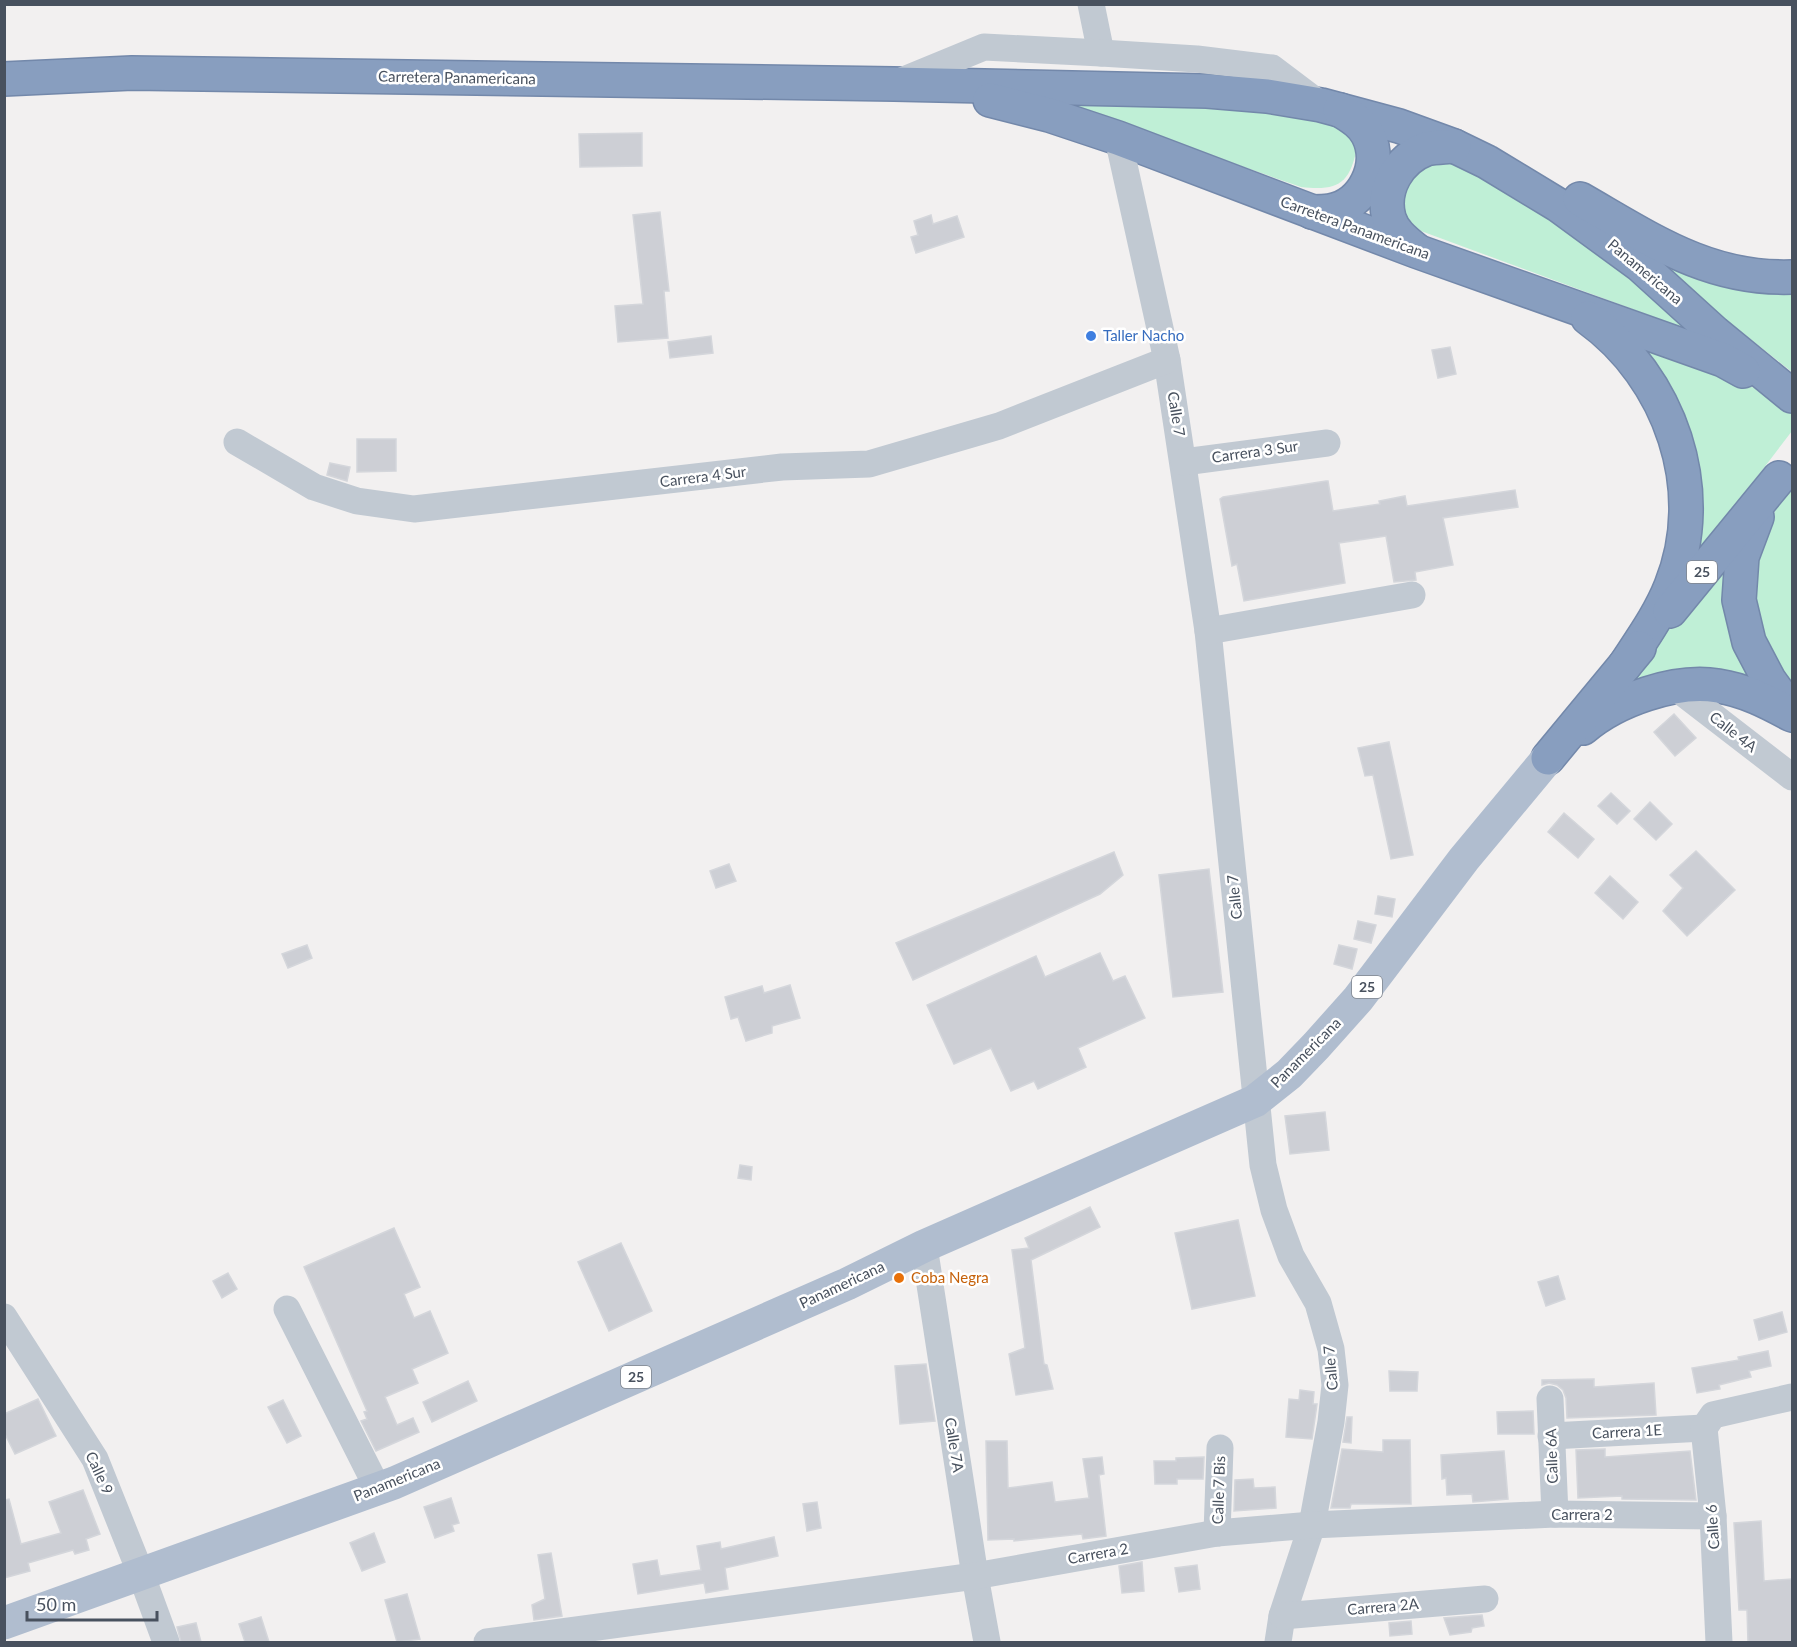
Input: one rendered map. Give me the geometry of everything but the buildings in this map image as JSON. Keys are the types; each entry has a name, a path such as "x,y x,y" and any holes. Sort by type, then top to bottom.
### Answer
{"highway":[{"name":"Carretera Panamericana","path":"4,80 132,73 1208,91 1268,96 1330,107 1398,126 1455,146 1487,162"},
{"name":"Carretera Panamericana","path":"901,85 1015,106 1119,138 1416,251 1723,360 1792,397"},
{"path":"1312,212 1331,211 1349,204 1364,190 1372,173 1373,153 1368,135 1356,119 1330,107"},
{"path":"1416,251 1399,237 1389,218 1387,196 1394,176 1408,159 1427,149 1455,146"},
{"path":"1487,162 1518,168 1556,185 1654,241 1695,261 1730,272 1767,278 1792,277"},
{"name":"Panamericana","path":"1487,162 1558,205 1640,265 1715,333 1792,397"},
{"path":"1570,305 1608,332 1639,366 1664,405 1681,460 1686,494 1684,540 1672,585 1651,626 1625,665"},
{"path":"1786,471 1758,516 1742,557 1739,600 1749,642 1769,680 1792,713"},
{"name":"Panamericana","path":"1548,758 1786,471"},
{"name":"Panamericana","path":"1548,758 1587,725 1628,701 1674,686 1717,686 1757,697 1792,713"}],"main road":[{"name":"Panamericana","path":"4,1623 378,1489 847,1284 924,1246 1255,1101 1289,1074 1358,999 1464,859 1548,758"}],"street":[{"path":"1091,4 1101,53"},
{"path":"901,85 984,47 1197,59 1272,68 1330,107"},
{"name":"Calle 7","path":"1119,138 1167,360 1208,631 1263,1165 1274,1210 1291,1256 1318,1303 1332,1349 1335,1385 1312,1525 1282,1616 1278,1642"},
{"name":"Carrera 4 Sur","path":"237,442 314,487 357,501 414,509 782,467 869,464 999,426 1167,360"},
{"name":"Carrera 3 Sur","path":"1184,462 1326,443"},
{"path":"1208,631 1412,595"},
{"name":"Calle 4A","path":"1674,686 1792,777"},
{"name":"Calle 7A","path":"924,1246 987,1642"},
{"path":"287,1309 378,1489"},
{"name":"Calle 9","path":"4,1317 95,1460 141,1574 165,1642"},
{"name":"Carrera 1E","path":"1551,1436 1709,1422 1792,1397"},
{"name":"Calle 6A","path":"1550,1399 1555,1514"},
{"name":"Calle 6","path":"1709,1422 1719,1642"},
{"name":"Calle 7 Bis","path":"1217,1533 1220,1448"},
{"name":"Carrera 2","path":"487,1642 975,1576 1217,1533 1312,1525 1555,1514 1713,1516"},
{"name":"Carrera 2A","path":"1282,1616 1485,1599"}],"green space":[{"path":"1038,95 1200,97 1340,119 1357,147 1350,169 1340,182 1324,188 1301,187"},
{"path":"1457,157 1585,239 1705,336 1421,231 1408,220 1401,208 1412,169"},
{"path":"1617,234 1792,286 1792,372"},
{"path":"1612,326 1726,374 1792,409 1792,431 1667,595 1696,490"},
{"path":"1792,489 1792,682 1785,678 1764,651 1752,590 1756,562 1765,533 1777,507"},
{"path":"1746,536 1740,656 1747,674 1760,692 1682,670 1659,673 1640,682 1603,708"}],"place":[{"name":"Taller Nacho","path":"1091,336"},
{"name":"Coba Negra","path":"899,1278"}]}
